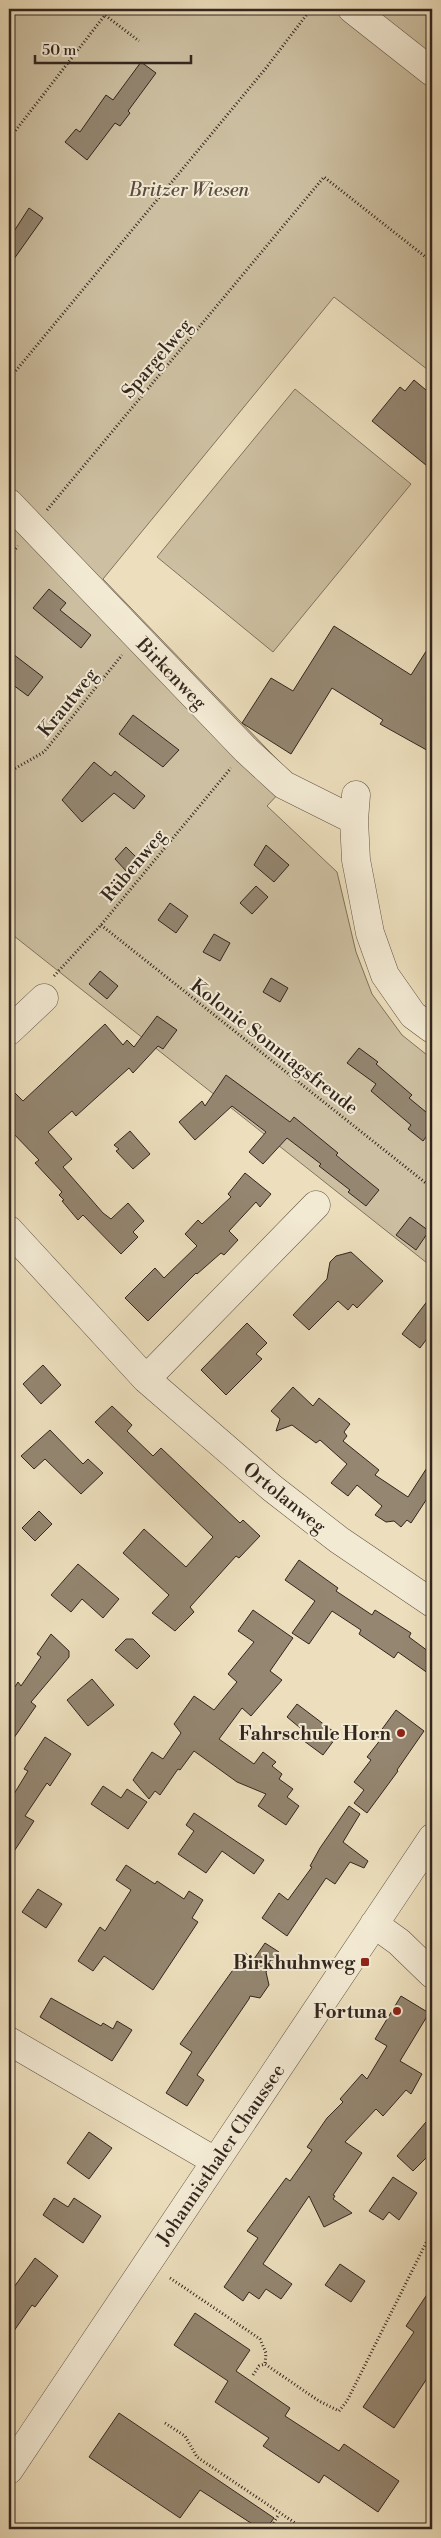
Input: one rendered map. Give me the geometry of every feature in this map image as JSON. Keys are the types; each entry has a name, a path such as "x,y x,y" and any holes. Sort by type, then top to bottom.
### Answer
{"street":[{"path":"352,9 432,72"},
{"name":"Birkenweg","path":"9,503 246,750 284,785 355,808 356,860 370,933 385,975 413,1015 432,1029"},
{"path":"9,1031 44,998"},
{"path":"146,1380 316,1206"},
{"name":"Ortolanweg","path":"9,1230 146,1380 272,1488 339,1540 432,1603"},
{"name":"Johannisthaler Chaussee","path":"9,2470 432,1838"},
{"path":"374,1924 399,1942 432,1974"},
{"path":"9,2041 215,2162"}],"path":[{"path":"98,9 140,41"},
{"path":"9,379 266,68 311,9"},
{"path":"9,139 105,14"},
{"name":"Spargelweg","path":"9,557 324,177 432,262"},
{"name":"Krautweg","path":"9,772 44,752 137,637"},
{"name":"Rübenweg","path":"44,998 54,976 101,925 246,750"},
{"name":"Kolonie Sonntagsfreude","path":"101,925 432,1188"},
{"path":"264,2364 319,2401 339,2411 348,2401 432,2231"},
{"path":"170,2278 260,2339 266,2352 264,2364"},
{"path":"253,2375 259,2366 264,2364"},
{"path":"164,2423 185,2436 197,2457 279,2514 304,2529"},
{"path":"270,2529 279,2514"}],"green space":[{"name":"Britzer Wiesen","path":"9,9 339,9 432,83 432,373 334,297 103,579 294,777 267,806 337,872 356,952 372,994 402,1035 432,1059 432,1267 9,932"},
{"path":"370,9 432,9 432,60"},
{"path":"295,389 411,484 273,652 157,557"}],"building":[{"path":"141,62 156,73 128,111 130,113 120,126 115,123 87,160 65,142 76,129 80,132 106,95 113,100"},
{"path":"29,208 43,218 9,266 9,239"},
{"path":"414,380 432,395 432,470 372,421 400,387 405,391"},
{"path":"49,589 66,603 60,610 91,635 81,648 33,608"},
{"path":"334,626 411,675 432,642 432,753 380,724 383,720 332,688 291,754 242,723 271,678 293,691"},
{"path":"9,651 43,677 28,696 9,682"},
{"path":"133,715 179,750 163,767 119,734"},
{"path":"94,762 111,776 115,771 145,796 134,809 114,793 82,822 62,800"},
{"path":"266,845 289,865 274,882 254,865"},
{"path":"126,847 139,860 127,872 115,859"},
{"path":"256,886 268,897 252,914 240,903"},
{"path":"170,903 188,916 176,933 158,920"},
{"path":"214,934 230,943 220,961 203,952"},
{"path":"100,971 118,986 107,999 89,984"},
{"path":"271,978 288,988 280,1002 263,992"},
{"path":"157,1016 177,1030 163,1049 158,1046 133,1073 129,1068 76,1116 72,1111 48,1132 72,1159 63,1167 103,1213 111,1219 128,1203 144,1221 133,1232 138,1237 121,1254 83,1215 78,1220 62,1201 64,1200 59,1195 62,1192 35,1163 39,1160 9,1129 9,1087 23,1101 105,1024 123,1045 127,1040 134,1047"},
{"path":"359,1048 378,1062 376,1064 412,1095 409,1098 432,1117 432,1129 423,1141 408,1129 411,1125 371,1091 376,1084 347,1063"},
{"path":"226,1075 290,1122 294,1117 379,1190 366,1206 348,1192 350,1190 319,1166 321,1164 287,1138 263,1164 249,1152 266,1132 232,1106 195,1140 179,1122 202,1101 205,1106"},
{"path":"130,1131 150,1154 133,1169 116,1151 119,1149 114,1145"},
{"path":"245,1173 271,1194 260,1207 256,1202 229,1231 238,1240 224,1255 221,1253 196,1273 148,1321 125,1298 155,1268 164,1278 197,1246 185,1234 198,1220 202,1224 231,1197 228,1194"},
{"path":"410,1217 429,1231 416,1250 396,1235"},
{"path":"351,1252 383,1281 357,1308 353,1304 348,1310 338,1301 309,1330 293,1315 327,1279 330,1262 336,1256"},
{"path":"432,1295 432,1332 420,1348 402,1334"},
{"path":"247,1323 267,1343 256,1354 262,1359 226,1395 201,1370"},
{"path":"43,1365 61,1385 41,1404 23,1384"},
{"path":"293,1387 313,1406 319,1398 350,1424 344,1432 347,1436 343,1441 379,1470 375,1475 408,1497 432,1460 432,1491 411,1523 407,1520 401,1527 394,1521 386,1522 375,1515 382,1506 357,1485 348,1496 331,1483 347,1464 320,1440 316,1443 292,1425 276,1431 280,1419 271,1411"},
{"path":"112,1406 132,1425 127,1431 153,1456 161,1448 240,1523 243,1520 260,1536 239,1558 236,1556 190,1607 194,1612 175,1631 152,1613 169,1595 123,1553 144,1529 186,1567 213,1537 95,1422"},
{"path":"50,1430 83,1464 88,1459 103,1473 81,1494 45,1459 34,1469 21,1456"},
{"path":"39,1511 52,1524 35,1541 22,1528"},
{"path":"299,1560 338,1588 336,1591 372,1615 375,1610 411,1633 409,1637 432,1654 432,1676 398,1652 394,1658 359,1634 361,1630 332,1611 309,1644 292,1633 315,1601 285,1580"},
{"path":"78,1564 119,1599 103,1618 82,1599 71,1612 51,1595"},
{"path":"253,1610 293,1638 270,1671 282,1680 251,1716 242,1708 219,1739 254,1764 263,1752 276,1762 272,1766 282,1774 279,1779 293,1789 287,1797 299,1806 286,1825 258,1806 266,1794 237,1782 194,1751 180,1770 178,1769 160,1795 155,1791 149,1799 133,1780 152,1752 163,1759 181,1733 174,1724 194,1696 214,1710 237,1682 228,1674 254,1642 238,1631"},
{"path":"51,1634 69,1651 69,1657 31,1702 36,1706 9,1745 9,1696 18,1682 21,1686 41,1657 37,1654"},
{"path":"126,1639 133,1639 150,1656 137,1669 115,1650"},
{"path":"92,1679 114,1705 88,1726 67,1700"},
{"path":"297,1704 338,1735 323,1755 300,1738 305,1732 287,1717"},
{"path":"396,1710 424,1731 367,1813 354,1803 364,1790 354,1782 371,1760 367,1757 381,1739 377,1736"},
{"path":"45,1737 71,1754 50,1786 47,1783 25,1816 34,1821 9,1859 9,1802 28,1771 24,1769"},
{"path":"103,1786 121,1798 127,1789 147,1802 128,1829 91,1804"},
{"path":"349,1806 360,1814 343,1842 368,1861 364,1868 350,1862 335,1884 326,1878 287,1936 262,1918 279,1893 288,1900 312,1867 310,1866 320,1848"},
{"path":"194,1813 264,1860 254,1874 222,1851 206,1873 178,1854 194,1831 186,1825"},
{"path":"126,1865 155,1884 157,1881 184,1899 189,1891 203,1900 192,1918 198,1922 153,1990 104,1956 93,1971 78,1961 100,1927 105,1931 131,1890 116,1880"},
{"path":"38,1889 62,1904 46,1928 22,1912"},
{"path":"265,1943 279,1952 266,1972 269,1985 260,1998 250,1996 197,2075 204,2080 187,2106 166,2093 192,2052 180,2044 245,1953 254,1959"},
{"path":"401,1996 429,2013 400,2061 422,2074 411,2094 406,2090 383,2116 376,2109 345,2142 362,2153 333,2195 335,2196 333,2199 352,2213 324,2227 309,2196 263,2264 292,2284 281,2299 266,2289 259,2299 249,2292 243,2301 224,2287 258,2238 247,2231 286,2178 290,2181 312,2150 307,2147 327,2118 343,2102 340,2099 362,2074 367,2079 387,2046 375,2039"},
{"path":"51,1998 101,2026 103,2023 113,2029 117,2021 132,2030 112,2061 40,2017"},
{"path":"432,2115 432,2152 413,2171 397,2156"},
{"path":"89,2132 112,2148 89,2179 67,2163"},
{"path":"393,2177 417,2193 399,2220 389,2212 383,2220 369,2211"},
{"path":"54,2198 68,2207 74,2198 101,2216 83,2243 43,2215"},
{"path":"35,2258 58,2276 35,2307 32,2305 9,2338 9,2294"},
{"path":"340,2264 365,2281 351,2302 325,2285"},
{"path":"432,2287 432,2371 394,2428 363,2407 414,2332 406,2326"},
{"path":"195,2313 250,2350 236,2371 290,2408 285,2416 339,2451 344,2444 399,2481 378,2512 324,2475 319,2483 263,2446 269,2438 215,2402 228,2381 174,2345"},
{"path":"119,2413 274,2518 266,2529 260,2529 200,2490 180,2518 89,2457"}],"place":[{"name":"Fahrschule Horn","path":"401,1733"},
{"name":"Birkhuhnweg","path":"365,1962"},
{"name":"Fortuna","path":"397,2011"}]}
